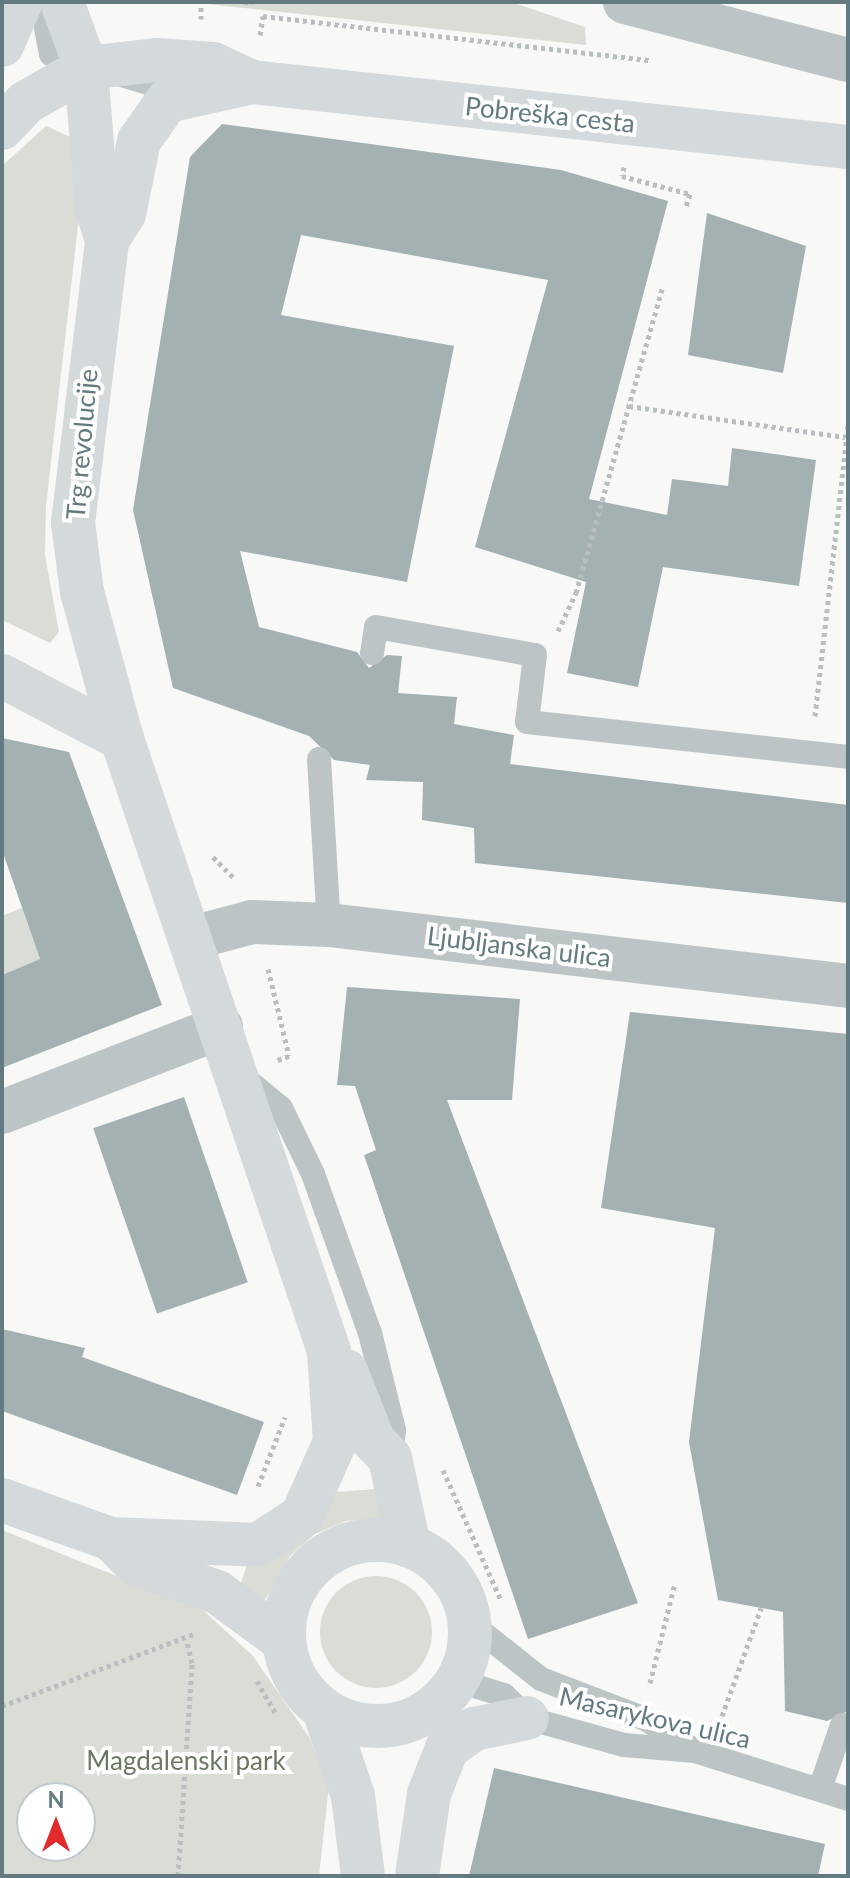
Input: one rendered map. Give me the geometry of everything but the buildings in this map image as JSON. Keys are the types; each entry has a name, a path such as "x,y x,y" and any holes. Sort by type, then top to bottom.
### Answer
{"street":[{"path":"2,45 21,2"},
{"path":"62,2 86,68 97,209 107,240"},
{"path":"625,2 848,60"},
{"path":"2,128 25,103 86,68 113,61 186,61 252,82"},
{"path":"107,240 124,214 131,168 151,118 186,94 252,82"},
{"name":"Pobreška cesta","path":"252,82 848,147"},
{"name":"Trg revolucije","path":"107,240 73,523 82,592 122,739"},
{"path":"2,676 76,709 122,739 221,1027 241,1075 329,1351 335,1442 302,1516 276,1537 231,1549 148,1537 111,1539 2,1500"},
{"name":"Ljubljanska ulica","path":"192,938 252,922 329,925 848,986"},
{"path":"2,1112 221,1027"},
{"path":"329,1351 348,1373 373,1440 390,1458 409,1546"},
{"path":"111,1539 135,1563 217,1592 284,1641"},
{"path":"324,1710 379,1726 424,1714 458,1681 487,1619 450,1577 409,1546 357,1543 324,1557 286,1606 284,1641 297,1683 324,1710 353,1796 363,1876"},
{"path":"392,1876 402,1794 424,1714"},
{"path":"417,1876 429,1794 447,1748 474,1729 527,1718"}],"lane":[{"path":"41,2 51,54 86,68 186,94"},
{"path":"372,653 376,627 535,655 527,722 848,757"},
{"path":"319,759 329,925"},
{"path":"241,1075 281,1108 313,1174 370,1333 394,1430 390,1458"},
{"path":"487,1619 541,1679 645,1719 695,1751"},
{"name":"Masarykova ulica","path":"458,1681 504,1695 527,1718 624,1745 695,1751 848,1799"},
{"path":"820,1789 842,1725"}],"path":[{"path":"244,2 253,2"},
{"path":"260,36 263,16 655,60"},
{"path":"625,162 622,176 690,194 686,206"},
{"path":"535,655 557,633 576,593 663,285"},
{"path":"629,406 845,437"},
{"path":"811,753 848,426"},
{"path":"282,1009 289,1056"},
{"path":"254,1496 288,1407"},
{"path":"438,1459 487,1619"},
{"path":"648,1690 675,1583"},
{"path":"722,1716 761,1608"},
{"path":"2,1706 187,1641 204,1624"},
{"path":"178,1876 192,1663 187,1641"},
{"path":"250,1668 284,1727"}],"green space":[{"path":"189,2 511,2 585,27 586,45"},
{"path":"46,126 73,138 81,199 46,506 45,555 59,632 50,643 2,620 2,166"},
{"path":"22,908 40,959 2,975 2,916"},
{"path":"375,1489 384,1518 346,1521 315,1534 290,1556 265,1600 239,1589 248,1561 336,1492"},
{"name":"Magdalenski park","path":"2,1530 204,1611 253,1656 309,1737 329,1786 319,1876 2,1876"},
{"path":"376,1576 398,1580 416,1592 428,1610 432,1632 428,1654 416,1672 398,1684 376,1688 354,1684 336,1672 324,1654 320,1632 324,1610 336,1592 354,1580"}]}
